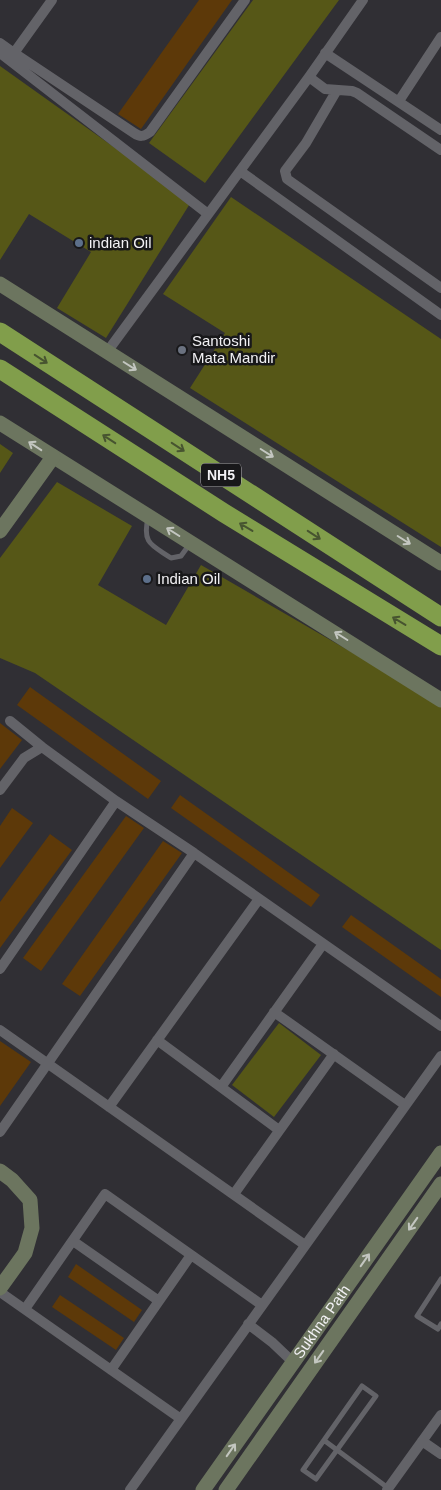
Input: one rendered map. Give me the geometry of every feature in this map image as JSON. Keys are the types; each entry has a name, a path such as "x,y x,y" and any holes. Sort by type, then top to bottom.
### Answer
{"highway":[{"name":"NH5","path":"0,332 441,618"},
{"name":"NH5","path":"0,369 224,513 441,646"}],"street":[{"path":"14,53 52,0"},
{"path":"0,43 134,133 145,136 150,132 245,0"},
{"path":"107,352 363,0"},
{"path":"399,101 441,37"},
{"path":"0,53 208,214"},
{"path":"325,53 441,130"},
{"path":"309,76 325,89 357,93 441,150"},
{"path":"337,90 306,144 285,171 287,179 441,288"},
{"path":"240,170 441,315"},
{"path":"0,284 441,563"},
{"path":"0,423 441,700"},
{"path":"0,531 53,457"},
{"path":"10,721 116,801 194,853 441,1026"},
{"path":"0,790 24,758 42,747"},
{"path":"0,969 116,801"},
{"path":"0,1132 194,853"},
{"path":"109,1107 259,899"},
{"path":"221,1087 323,944"},
{"path":"274,1012 405,1105"},
{"path":"0,1030 305,1244"},
{"path":"158,1040 279,1130"},
{"path":"234,1194 334,1054"},
{"path":"130,1490 441,1056"},
{"name":"Sukhna Path","path":"203,1490 441,1153"},
{"path":"0,1171 12,1180 30,1200 32,1228 26,1253 0,1290 25,1310 181,1419"},
{"name":"Sukhna Path","path":"226,1490 441,1184"},
{"path":"25,1310 105,1194 262,1306"},
{"path":"73,1241 159,1300"},
{"path":"111,1370 191,1255"},
{"path":"248,1324 273,1343 293,1362"},
{"path":"387,1489 441,1415"},
{"path":"422,1441 441,1454"}],"lane":[{"path":"148,516 145,531 147,539 152,545 171,558 181,556 191,543"},
{"path":"441,1280 417,1316 438,1329 441,1324"},
{"path":"362,1386 376,1396 316,1479 303,1470 325,1441 362,1386"},
{"path":"325,1441 387,1489"}],"shaded area":[{"path":"253,0 339,0 205,183 149,143"},
{"path":"0,66 191,202 106,338 57,308 91,252 29,214 0,260"},
{"path":"231,197 441,339 441,547 190,388 225,333 163,294"},
{"path":"0,444 13,453 0,473"},
{"path":"57,482 132,526 98,585 166,625 201,565 441,704 441,950 35,673 0,658 0,558"},
{"path":"279,1023 321,1055 274,1117 232,1085"}],"building":[{"path":"199,0 232,0 141,129 118,114"},
{"path":"30,687 161,781 148,799 17,705"},
{"path":"0,723 22,740 0,769"},
{"path":"180,795 320,895 311,907 171,808"},
{"path":"12,808 33,823 0,868 0,826"},
{"path":"126,816 144,828 41,971 23,958"},
{"path":"50,834 72,850 0,948 0,902"},
{"path":"163,841 182,853 80,996 62,984"},
{"path":"351,915 441,979 441,997 342,927"},
{"path":"0,1041 31,1062 0,1106"},
{"path":"76,1264 142,1310 134,1322 68,1277"},
{"path":"60,1295 124,1338 116,1350 52,1307"}],"place":[{"name":"indian Oil","path":"79,243"},
{"name":"Santoshi Mata Mandir","path":"182,350"},
{"name":"Indian Oil","path":"147,579"}]}
